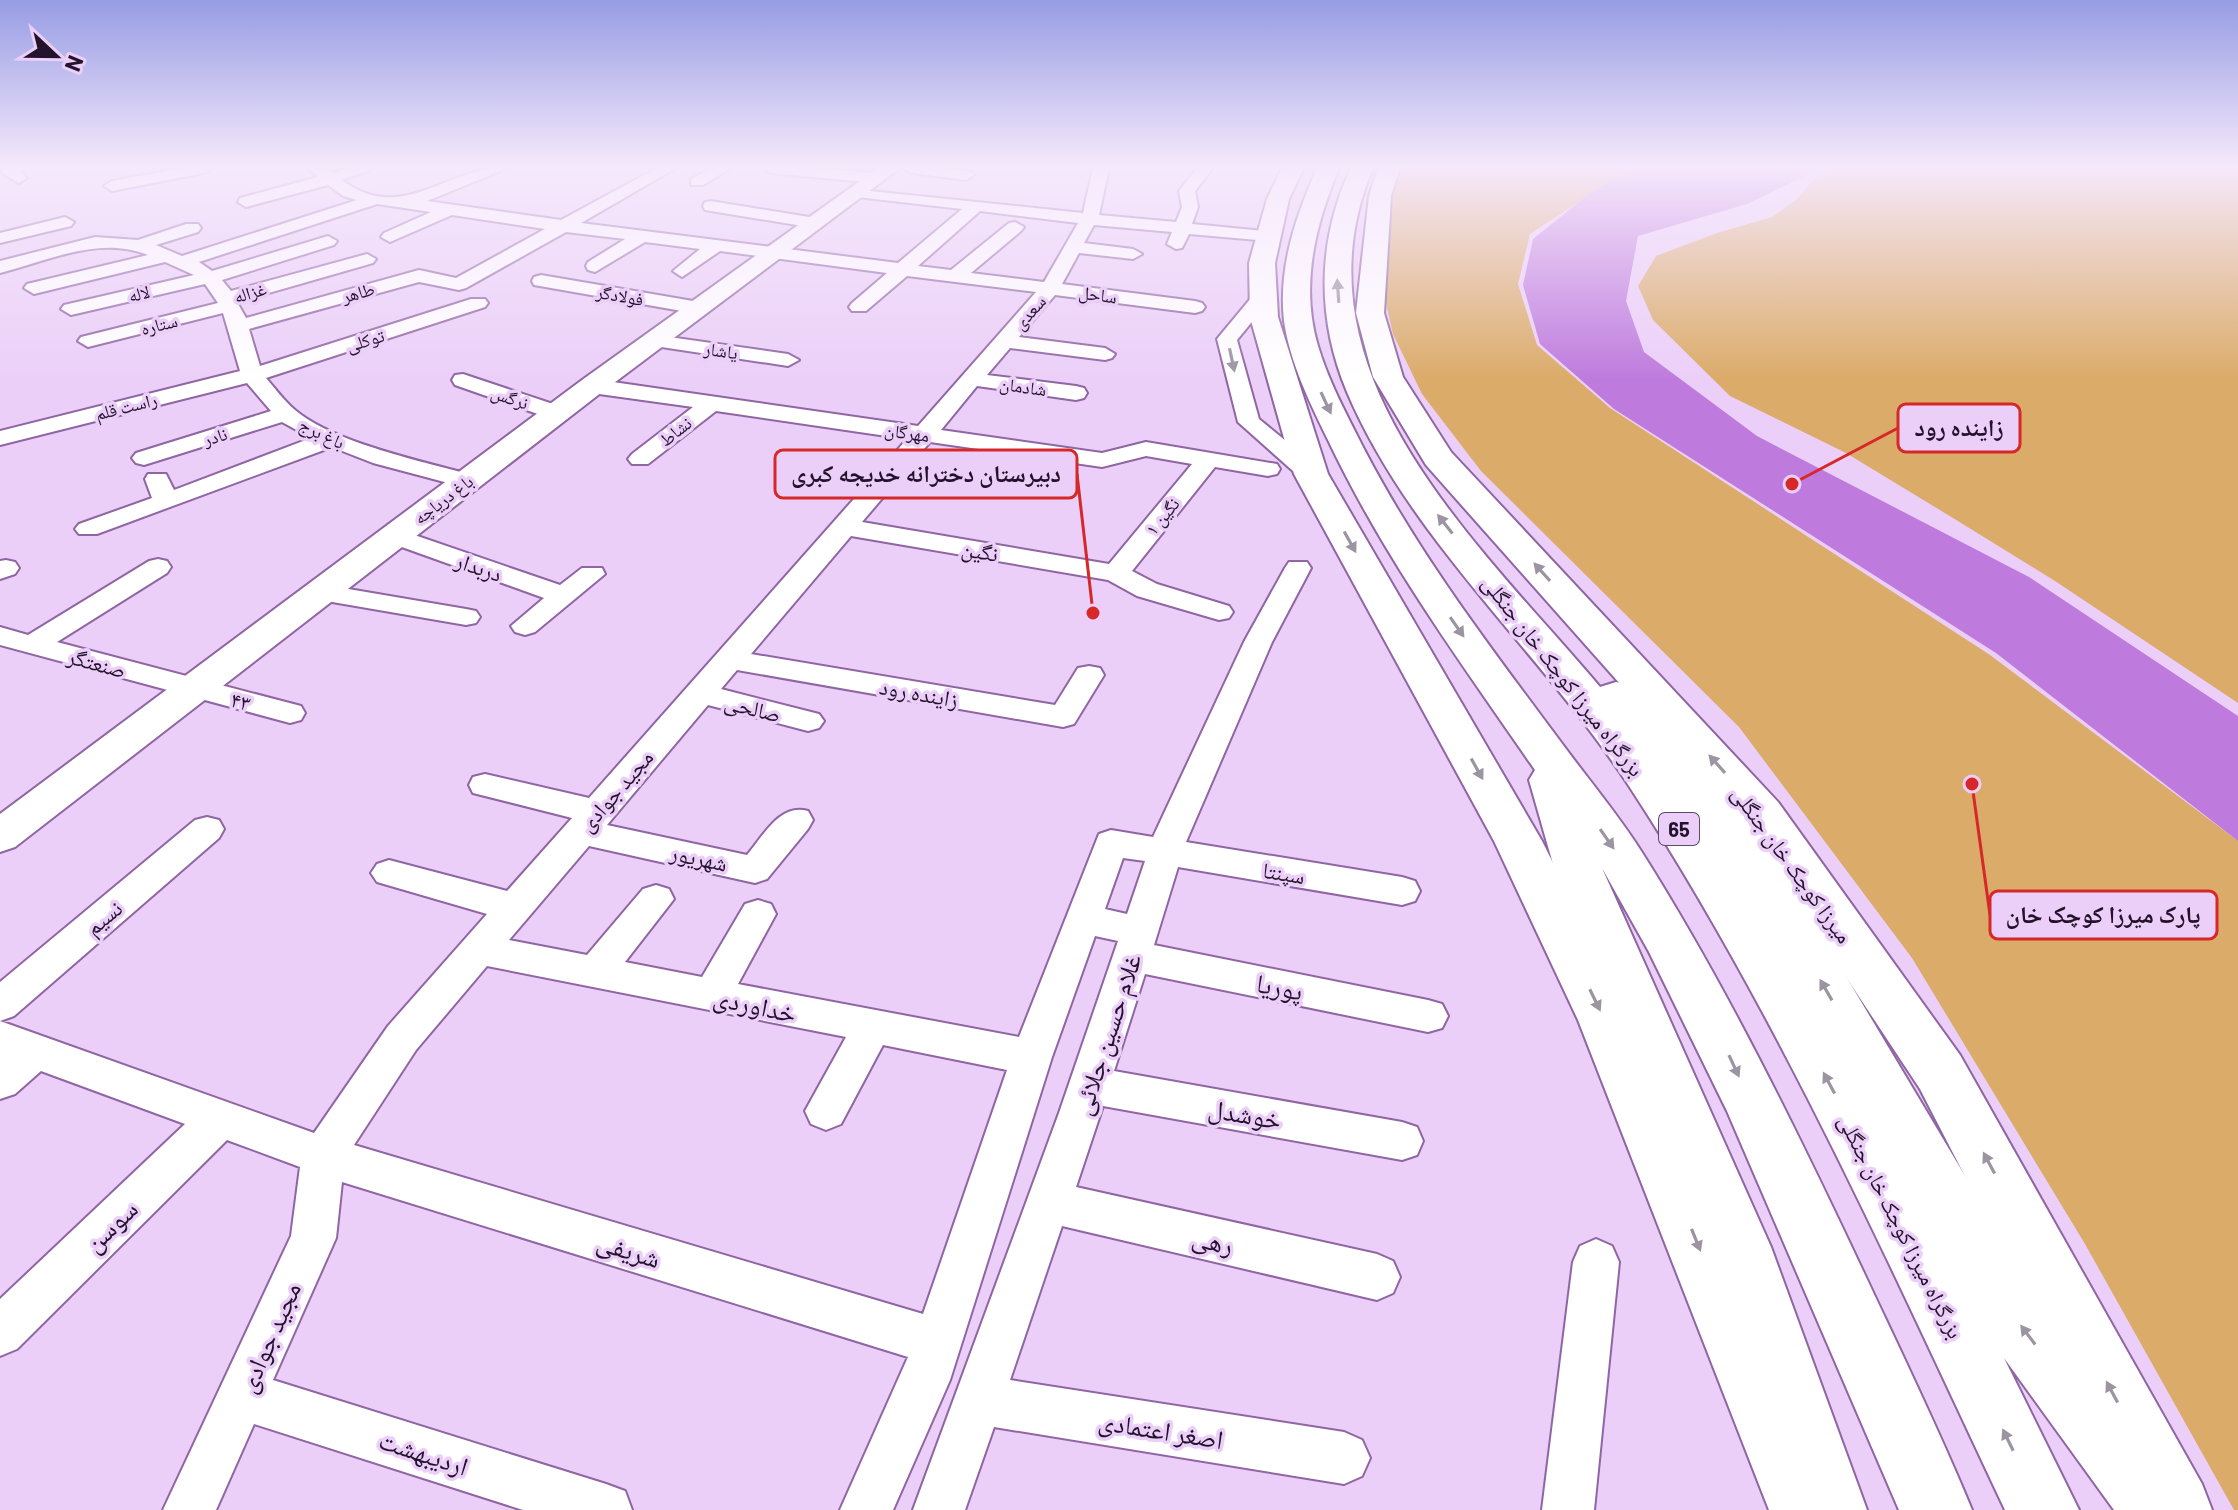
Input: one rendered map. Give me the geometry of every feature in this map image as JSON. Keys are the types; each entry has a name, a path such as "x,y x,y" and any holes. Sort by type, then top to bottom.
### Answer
{"main road":[{"path":"1268,238 1262,263 1265,322 1290,471 1518,841 1605,1020 1805,1510"},
{"path":"1302,238 1297,261 1296,297 1302,342 1320,391 1384,521 1623,862 1702,999 1815,1237 1936,1510"},
{"name":"بزرگراه میرزا کوچک خان جنگلی","path":"1341,238 1336,263 1337,295 1345,342 1362,391 1392,448 1439,517 1610,726 1705,867 1778,985 1900,1219 2043,1510"},
{"name":"میرزا کوچک خان جنگلی","path":"1376,238 1370,313 1388,377 1438,458 1762,814 1940,1072 2176,1510"},
{"path":"1499,592 1567,646 1630,709 1714,810 1792,930 2006,1306 2158,1510"},
{"path":"1540,744 1579,871 1740,1247 1831,1510"}],"street":[{"path":"139,245 159,238"},
{"path":"34,288 173,259 242,238"},
{"name":"طاهر","path":"231,311 419,276 459,284 539,238"},
{"path":"595,266 638,238"},
{"name":"ساحل","path":"663,238 1195,307"},
{"name":"باغ دریاچه","path":"0,836 592,386 794,238"},
{"path":"859,307 939,238"},
{"path":"957,275 1001,238"},
{"name":"سعدی","path":"921,434 1051,287 1078,238"},
{"name":"باغ برج","path":"0,267 95,242 115,241 139,245 197,268 208,278 231,311 252,375 285,414 305,428 381,458 467,481"},
{"path":"208,278 328,241"},
{"path":"682,271 717,245"},
{"path":"1073,247 1133,254"},
{"name":"غزاله","path":"231,311 367,259"},
{"name":"لاله","path":"71,309 208,278"},
{"name":"فولادگر","path":"541,281 699,308"},
{"path":"1263,296 1227,339 1249,422 1290,471"},
{"name":"توکلی","path":"252,375 478,303"},
{"name":"ستاره","path":"88,341 231,311"},
{"name":"یاشار","path":"655,341 788,360"},
{"path":"1003,341 1105,354"},
{"name":"راست قلم","path":"0,438 252,375"},
{"name":"شادمان","path":"970,379 1076,393"},
{"name":"نرگس","path":"463,380 557,413"},
{"name":"مهرگان","path":"592,386 1102,460 1146,449 1290,471"},
{"name":"نشاط","path":"640,459 711,404"},
{"name":"نادر","path":"144,458 285,414"},
{"name":"مجید جوادی","path":"189,1510 313,1238 323,1156 402,1038 921,434"},
{"path":"88,529 161,490 331,439"},
{"name":"نگین ۱","path":"1116,573 1209,459"},
{"name":"نگین","path":"844,527 1116,573 1147,590 1219,612"},
{"name":"دربدار","path":"394,536 564,596"},
{"path":"32,645 158,567"},
{"name":"غلام حسین جلائی","path":"939,1510 1049,1202 1165,853 1258,642 1298,568"},
{"path":"525,626 592,574"},
{"path":"319,592 466,617"},
{"name":"صنعتگر","path":"0,636 193,688"},
{"name":"زاینده رود","path":"727,659 1063,717 1089,675"},
{"name":"۴۳","path":"193,688 290,713"},
{"name":"صالحی","path":"698,693 808,721"},
{"path":"485,785 588,822"},
{"name":"شهریور","path":"588,822 755,870 796,820"},
{"name":"نسیم","path":"0,1005 207,829"},
{"name":"سپنتا","path":"1083,919 1111,843 1402,891"},
{"path":"389,873 514,907"},
{"path":"595,972 656,899"},
{"path":"712,995 758,914"},
{"path":"866,1510 925,1380 1032,1057 1083,919"},
{"name":"پوریا","path":"1083,919 1136,944 1428,1016"},
{"name":"خداوردی","path":"478,949 1032,1057"},
{"path":"826,1111 872,1028"},
{"path":"0,1081 18,1044 323,1156"},
{"name":"خوشدل","path":"1089,1085 1402,1141"},
{"name":"سوسن","path":"0,1332 220,1119"},
{"name":"شریفی","path":"323,1156 936,1342"},
{"name":"رهی","path":"1049,1202 1377,1277"},
{"path":"1568,1510 1596,1262"},
{"name":"اردیبهشت","path":"242,1395 606,1510"},
{"name":"اصغر اعتمادی","path":"978,1400 1344,1458"}],"shaded area":[{"path":"1387,238 1529,238 1518,284 1537,345 1610,408 1990,655 2238,841 2238,1510 2234,1510 2085,1244 1912,958 1739,727 1481,471 1422,394 1393,334 1383,291"},
{"path":"1638,238 1626,301 1644,352 1757,436 2029,577 2238,716 2238,841 1996,653 1614,409 1540,344 1523,285 1533,239"},
{"path":"1703,238 2238,238 2238,703 2055,581 1846,453 1730,396 1653,320 1638,286 1656,256"}],"place":[{"name":"زاینده رود","path":"1792,484"},
{"name":"دبیرستان دخترانه خدیجه کبری","path":"1093,613"},
{"name":"پارک میرزا کوچک خان","path":"1972,784"}]}
